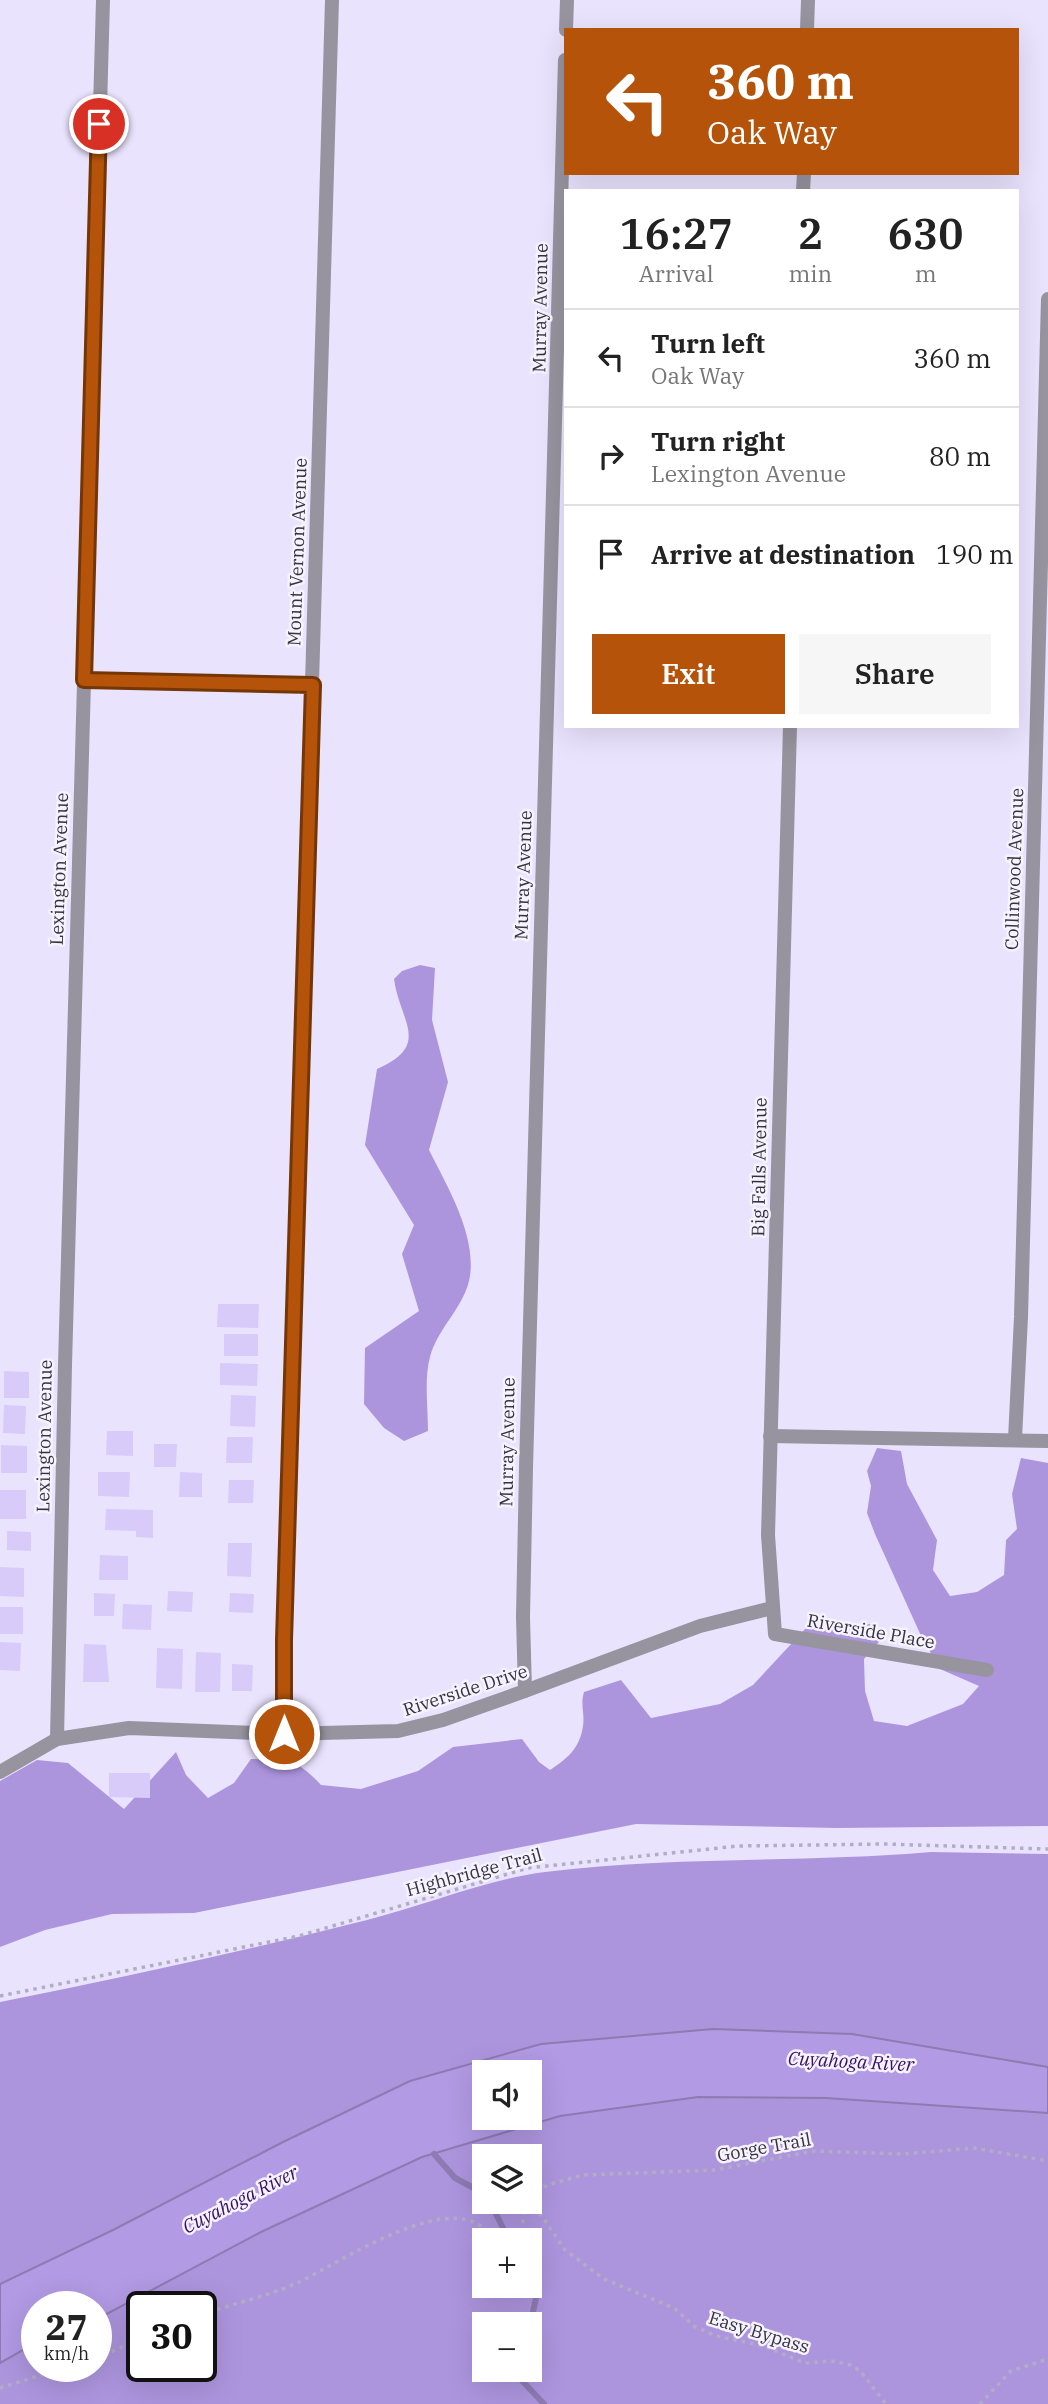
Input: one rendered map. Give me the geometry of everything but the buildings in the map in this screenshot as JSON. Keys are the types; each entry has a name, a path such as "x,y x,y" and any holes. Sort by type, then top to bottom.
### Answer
{"street":[{"name":"Lexington Avenue","path":"57,1740 103,0"},
{"name":"Mount Vernon Avenue","path":"284,1734 284,1640 332,0"},
{"path":"566,28 567,0"},
{"path":"807,28 808,0"},
{"name":"Murray Avenue","path":"525,1691 525,1495 564,96"},
{"name":"Collinwood Avenue","path":"1015,1439 1022,1290 1048,299"},
{"name":"Big Falls Avenue","path":"772,1608 768,1535 770,1436 790,728"},
{"path":"770,1436 1048,1441"},
{"name":"Riverside Drive","path":"0,1772 57,1740 129,1728 284,1734 398,1731 443,1720 700,1626 772,1608"},
{"name":"Riverside Place","path":"772,1608 775,1634 987,1670"}],"lane":[{"path":"84,680 313,685"}],"path":[{"name":"Highbridge Trail","path":"0,1996 299,1936 528,1868 738,1846 884,1844 1048,1849"},
{"name":"Gorge Trail","path":"542,2190 583,2175 715,2170 813,2151 903,2154 974,2148 1048,2161"},
{"name":"Easy Bypass","path":"540,2214 565,2250 604,2279 674,2308 694,2326 716,2336 749,2342 805,2363 831,2361 851,2365 861,2372 886,2404"},
{"path":"217,2310 278,2291 342,2256 420,2224 440,2219 468,2219 483,2228"},
{"path":"980,2404 1011,2371 1048,2359"},
{"path":"0,2388 21,2381"}],"shaded area":[{"path":"420,965 435,968 432,1020 448,1082 429,1150 458,1211 469,1244 471,1260 470,1276 463,1298 439,1336 430,1357 427,1384 428,1431 404,1441 384,1428 364,1404 365,1348 419,1311 402,1254 414,1225 365,1145 377,1069 404,1051 408,1041 406,1020 394,979 402,971"},
{"path":"877,1448 901,1451 907,1484 937,1540 933,1570 950,1596 977,1592 1004,1575 1006,1540 1017,1529 1012,1494 1021,1458 1048,1463 1048,1826 836,1828 636,1824 194,1913 112,1914 45,1930 0,1947 0,1781 37,1760 68,1763 124,1809 176,1752 186,1775 208,1798 234,1783 251,1759 290,1762 305,1770 321,1785 361,1789 418,1771 453,1747 522,1739 539,1762 550,1770 567,1757 579,1741 583,1726 584,1692 621,1680 651,1718 720,1704 753,1685 806,1628 872,1624 885,1635 864,1659 865,1691 874,1721 907,1726 963,1704 979,1686 940,1669 922,1638 867,1513 871,1486 867,1471"},
{"path":"931,1852 1048,1854 1048,2067 852,2034 713,2029 541,2044 499,2060 472,2060 472,2070 283,2142 113,2230 0,2284 0,2002 275,1942 389,1914 500,1881 545,1872 641,1864"},
{"path":"698,2097 826,2098 1048,2113 1048,2404 0,2404 0,2363 21,2351 21,2382 112,2382 112,2310 126,2302 126,2382 217,2382 217,2291 148,2291 261,2232 422,2157 513,2130 542,2130 542,2121 560,2116"}],"water":[{"name":"Cuyahoga River","path":"713,2029 852,2034 1048,2067 1048,2113 826,2098 698,2097 560,2116 542,2121 542,2060 484,2060 541,2044"},
{"name":"Cuyahoga River","path":"472,2063 472,2130 513,2130 422,2157 261,2232 150,2291 126,2291 126,2304 112,2311 112,2291 21,2291 21,2351 0,2363 0,2284 410,2081"}],"waterway":[{"path":"434,2154 455,2178 472,2187"},
{"path":"496,2214 503,2228"},
{"path":"533,2312 536,2298"},
{"path":"523,2382 544,2404"}],"route":[{"path":"99,124 84,680 313,685 284,1640 284,1734"}]}
